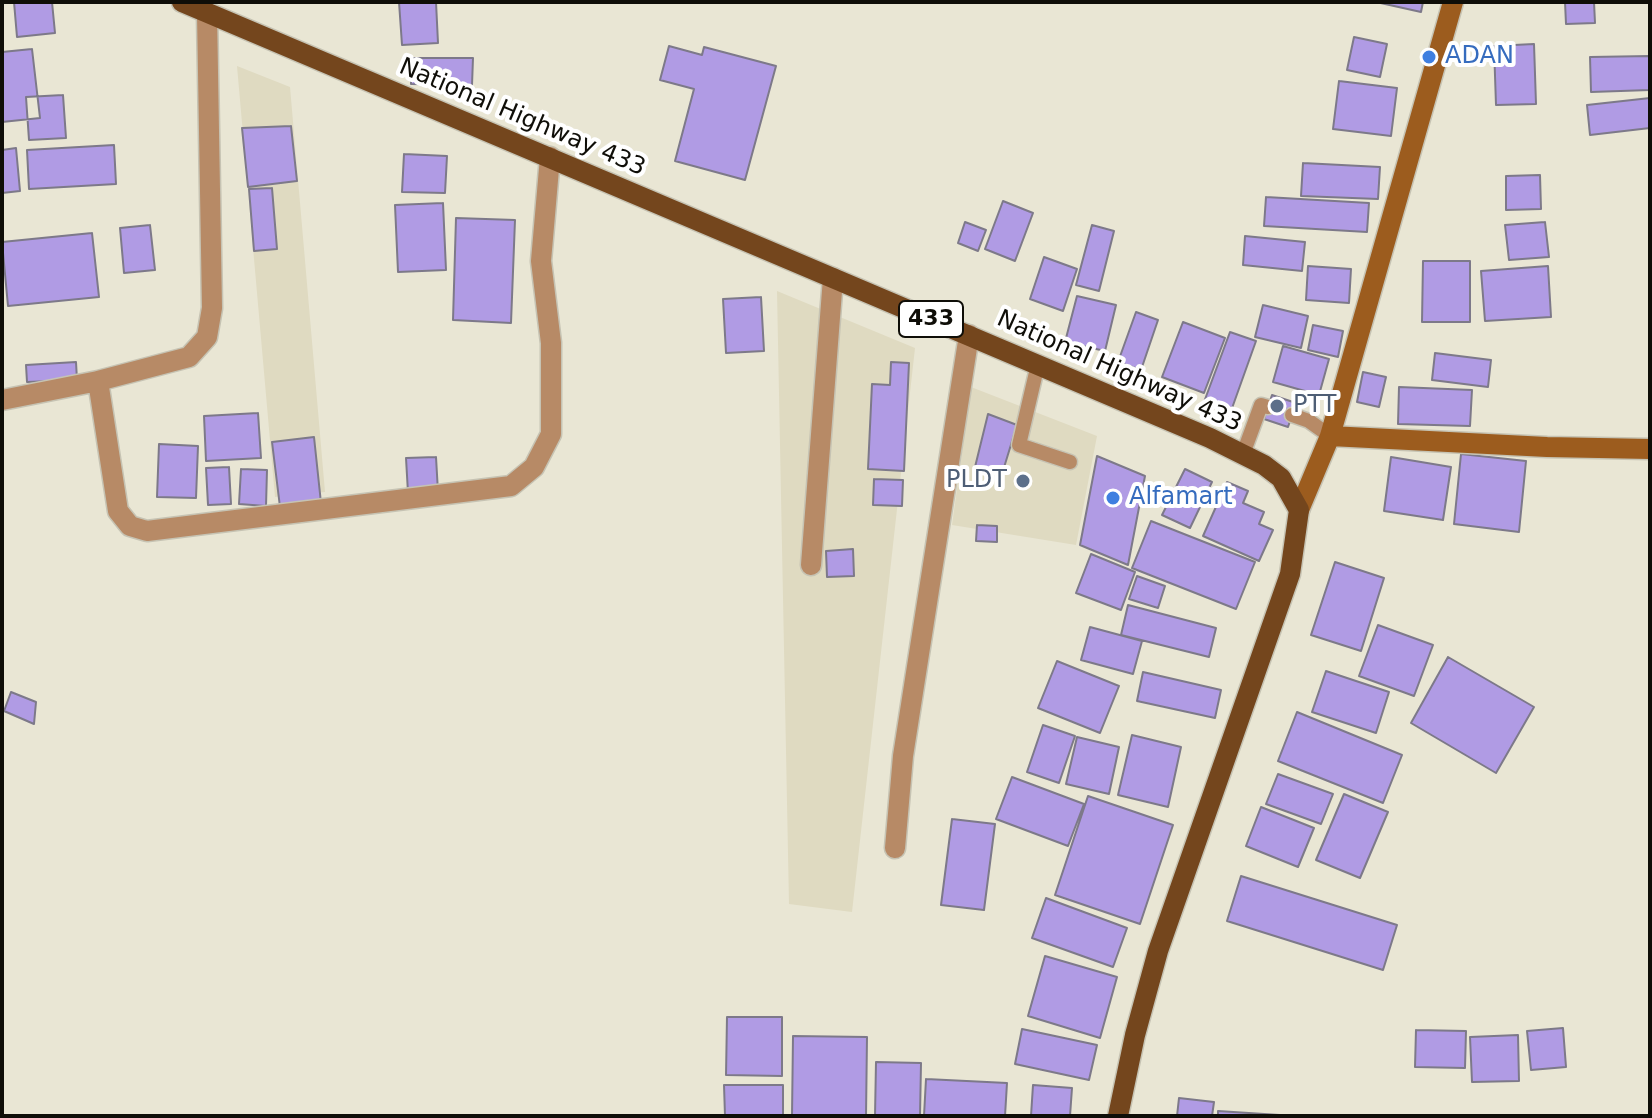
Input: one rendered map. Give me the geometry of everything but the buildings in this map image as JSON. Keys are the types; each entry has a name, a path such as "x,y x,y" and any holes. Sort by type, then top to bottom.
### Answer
{"main road":[{"name":"National Highway 433","path":"182,2 1038,364 1243,454 1281,478 1299,510"},
{"path":"1118,1116 1135,1035 1158,951 1290,574 1299,510 1330,436 1453,2"},
{"path":"1330,436 1650,449"}],"street":[{"path":"2,400 98,381 189,357 207,337 212,308 207,13"},
{"path":"98,381 118,511 130,526 147,531 511,486 534,467 551,434 551,343 541,261 550,157"},
{"path":"811,565 833,278"},
{"path":"895,848 903,756 969,335"}],"lane":[{"path":"1038,364 1019,445 1070,462"},
{"path":"1243,454 1261,405 1268,407"},
{"path":"1292,415 1309,421 1330,436"}],"shaded area":[{"path":"237,66 290,87 325,492 275,497"},
{"path":"777,291 915,348 852,912 789,904"},
{"name":"PLDT","path":"971,387 1097,436 1076,545 952,525"}],"place":[{"name":"ADAN","path":"1429,57"},
{"name":"PTT","path":"1277,406"},
{"name":"PLDT","path":"1023,481"},
{"name":"Alfamart","path":"1113,498"}]}
